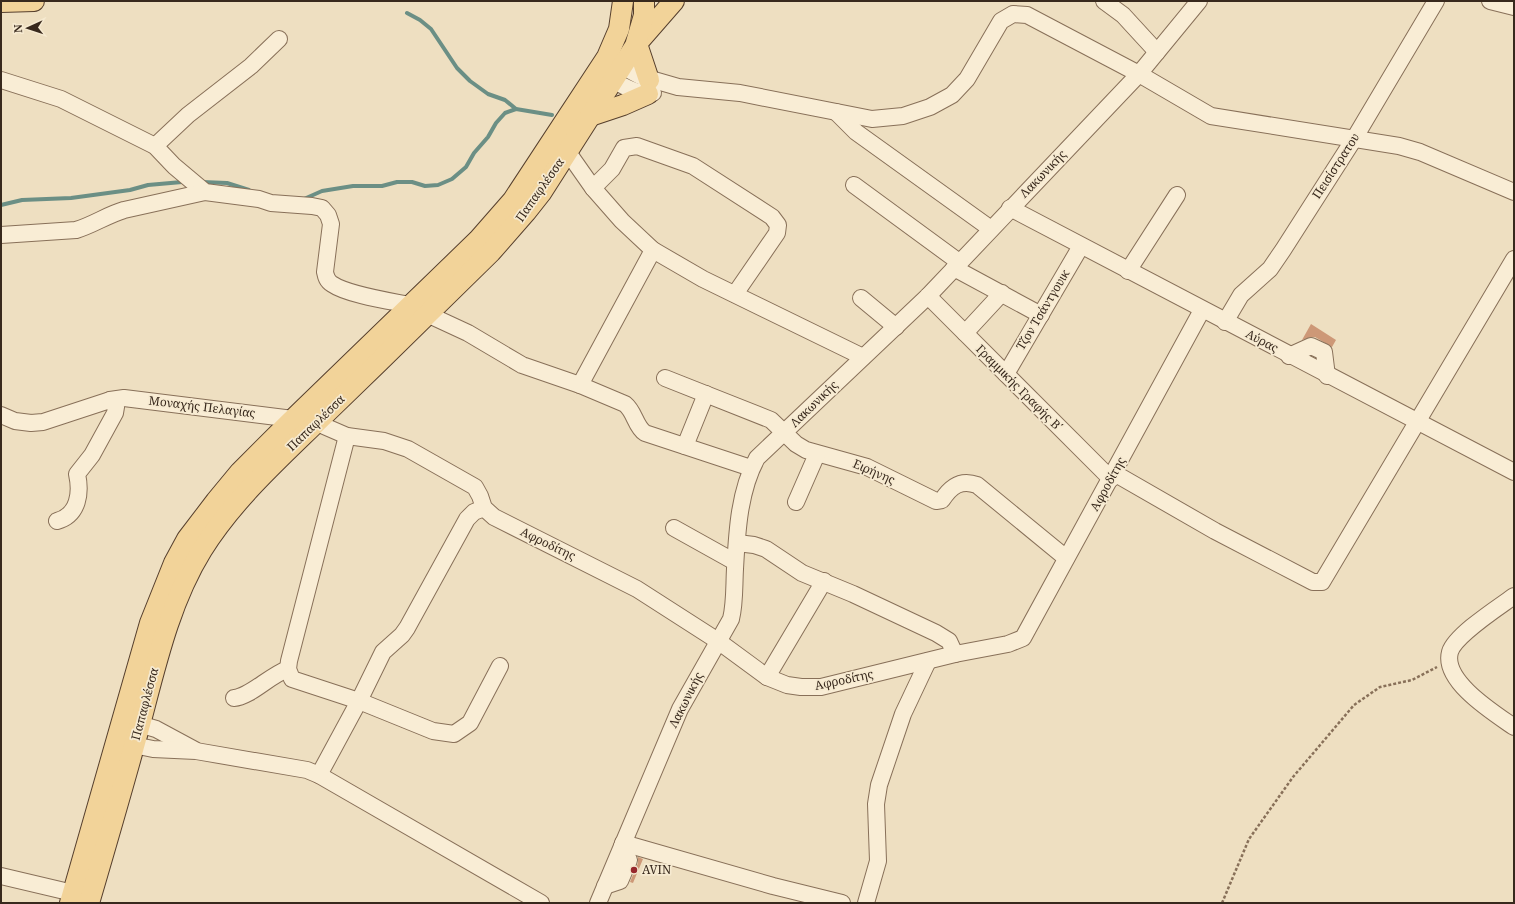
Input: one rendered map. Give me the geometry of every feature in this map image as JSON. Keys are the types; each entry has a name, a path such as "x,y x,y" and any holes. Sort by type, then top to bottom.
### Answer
{"main road":[{"path":"1,2 34,1"},
{"name":"Παπαφλέσσα","path":"131,721 149,686 167,628 190,571 202,550 222,522 255,483 317,423 419,310 512,200 610,69 636,45 644,15 644,1"},
{"path":"590,116 623,105 649,87 636,45 674,1"},
{"name":"Παπαφλέσσα","path":"77,900 125,744 131,721 150,623 174,563 187,539 240,472 293,419 419,310 491,252 526,212 590,116 610,69 619,29 621,4"}],"street":[{"path":"1104,1 1123,15 1157,52"},
{"name":"Λακωνικής","path":"598,903 680,709 718,642 732,613 735,562 743,497 751,468 760,454 928,296 1139,74 1199,1"},
{"name":"Πεισίστρατου","path":"1225,322 1244,291 1264,275 1275,262 1354,139 1436,1"},
{"path":"1490,1 1514,7"},
{"path":"610,69 649,87 678,87 740,93 872,119 903,116 930,107 947,98 967,79 1001,21 1012,14 1027,16 1139,74 1211,116 1354,139 1420,152 1514,192"},
{"path":"155,146 188,115 251,66 280,39"},
{"path":"1,80 61,99 155,146 174,166 205,192"},
{"path":"836,112 856,132 991,229"},
{"path":"593,188 612,169 624,148 637,146 692,166 772,217 778,225 777,233 735,294"},
{"path":"567,151 593,188 622,221 653,250 681,267 863,357"},
{"path":"854,185 956,265 1041,315"},
{"path":"1,235 76,230 124,210 205,192 259,199 271,203 322,208 328,215 331,224 325,272 326,278 333,285 346,291 419,310 468,333 522,365 580,385 627,406 639,428 645,433 751,468"},
{"path":"1128,271 1177,195"},
{"name":"Αύρας","path":"1010,208 1289,356 1514,472"},
{"name":"Τζον Τσάντγουικ","path":"1006,374 1081,246"},
{"path":"580,385 653,250"},
{"path":"1418,423 1514,259"},
{"path":"965,333 1002,293"},
{"name":"Γραμμικής Γραφής Β΄","path":"928,296 1006,374 1112,476 1313,582 1320,583 1326,578 1418,423"},
{"path":"861,298 896,327"},
{"name":"Αφροδίτης","path":"484,508 494,517 507,524 637,589 718,642 767,677 779,683 795,687 821,687 928,660 1008,644 1023,638 1202,310"},
{"name":"Ειρήνης","path":"665,378 768,418 799,446 817,454 845,460 867,467 938,501 942,500 954,485 966,483 974,484 982,488 1066,558"},
{"path":"684,446 706,394"},
{"name":"Μοναχής Πελαγίας","path":"1,415 15,420 37,422 110,400 135,398 293,419"},
{"path":"57,521 65,519 77,503 80,490 77,474 92,455 116,413 116,407 110,400"},
{"path":"317,423 347,436 384,442 408,448 475,487 484,508 474,512 467,519 407,628 402,635 383,652 359,701 319,775"},
{"path":"347,436 290,658 288,669 291,678 359,701 433,731 454,734 470,723 500,666"},
{"path":"796,502 817,454"},
{"path":"674,528 735,562"},
{"path":"737,543 754,545 766,549 802,573 871,602 944,637 949,640 956,654"},
{"path":"767,677 824,581"},
{"path":"1514,596 1461,637 1450,652 1450,662 1462,685 1477,701 1514,727"},
{"path":"866,903 878,861 876,804 879,785 903,714 928,660"},
{"path":"234,698 246,694 273,675 288,669"},
{"path":"131,721 173,737 196,751"},
{"path":"125,744 173,751 196,751 281,764 319,775 541,903"},
{"path":"623,845 773,886 842,903"},
{"path":"1,876 77,900"}],"path":[{"path":"1222,903 1249,839 1293,777 1354,705 1380,687 1412,680 1429,670 1450,662"}],"building":[{"path":"1311,324 1336,340 1332,347 1315,337 1302,340"},
{"path":"638,857 643,859 633,883 630,882 638,863"}],"waterway":[{"path":"407,13 420,20 431,29 457,68 470,81 488,94 505,100 516,109 552,115"},
{"path":"304,199 322,191 353,186 382,186 397,182 412,182 425,186 438,185 452,179 466,167 474,153 488,137 496,123 505,113 516,109"},
{"path":"1,205 22,200 71,198 130,190 148,185 182,182"},
{"path":"202,182 227,183 249,190"}],"place":[{"name":"AVIN","path":"634,870"}]}
